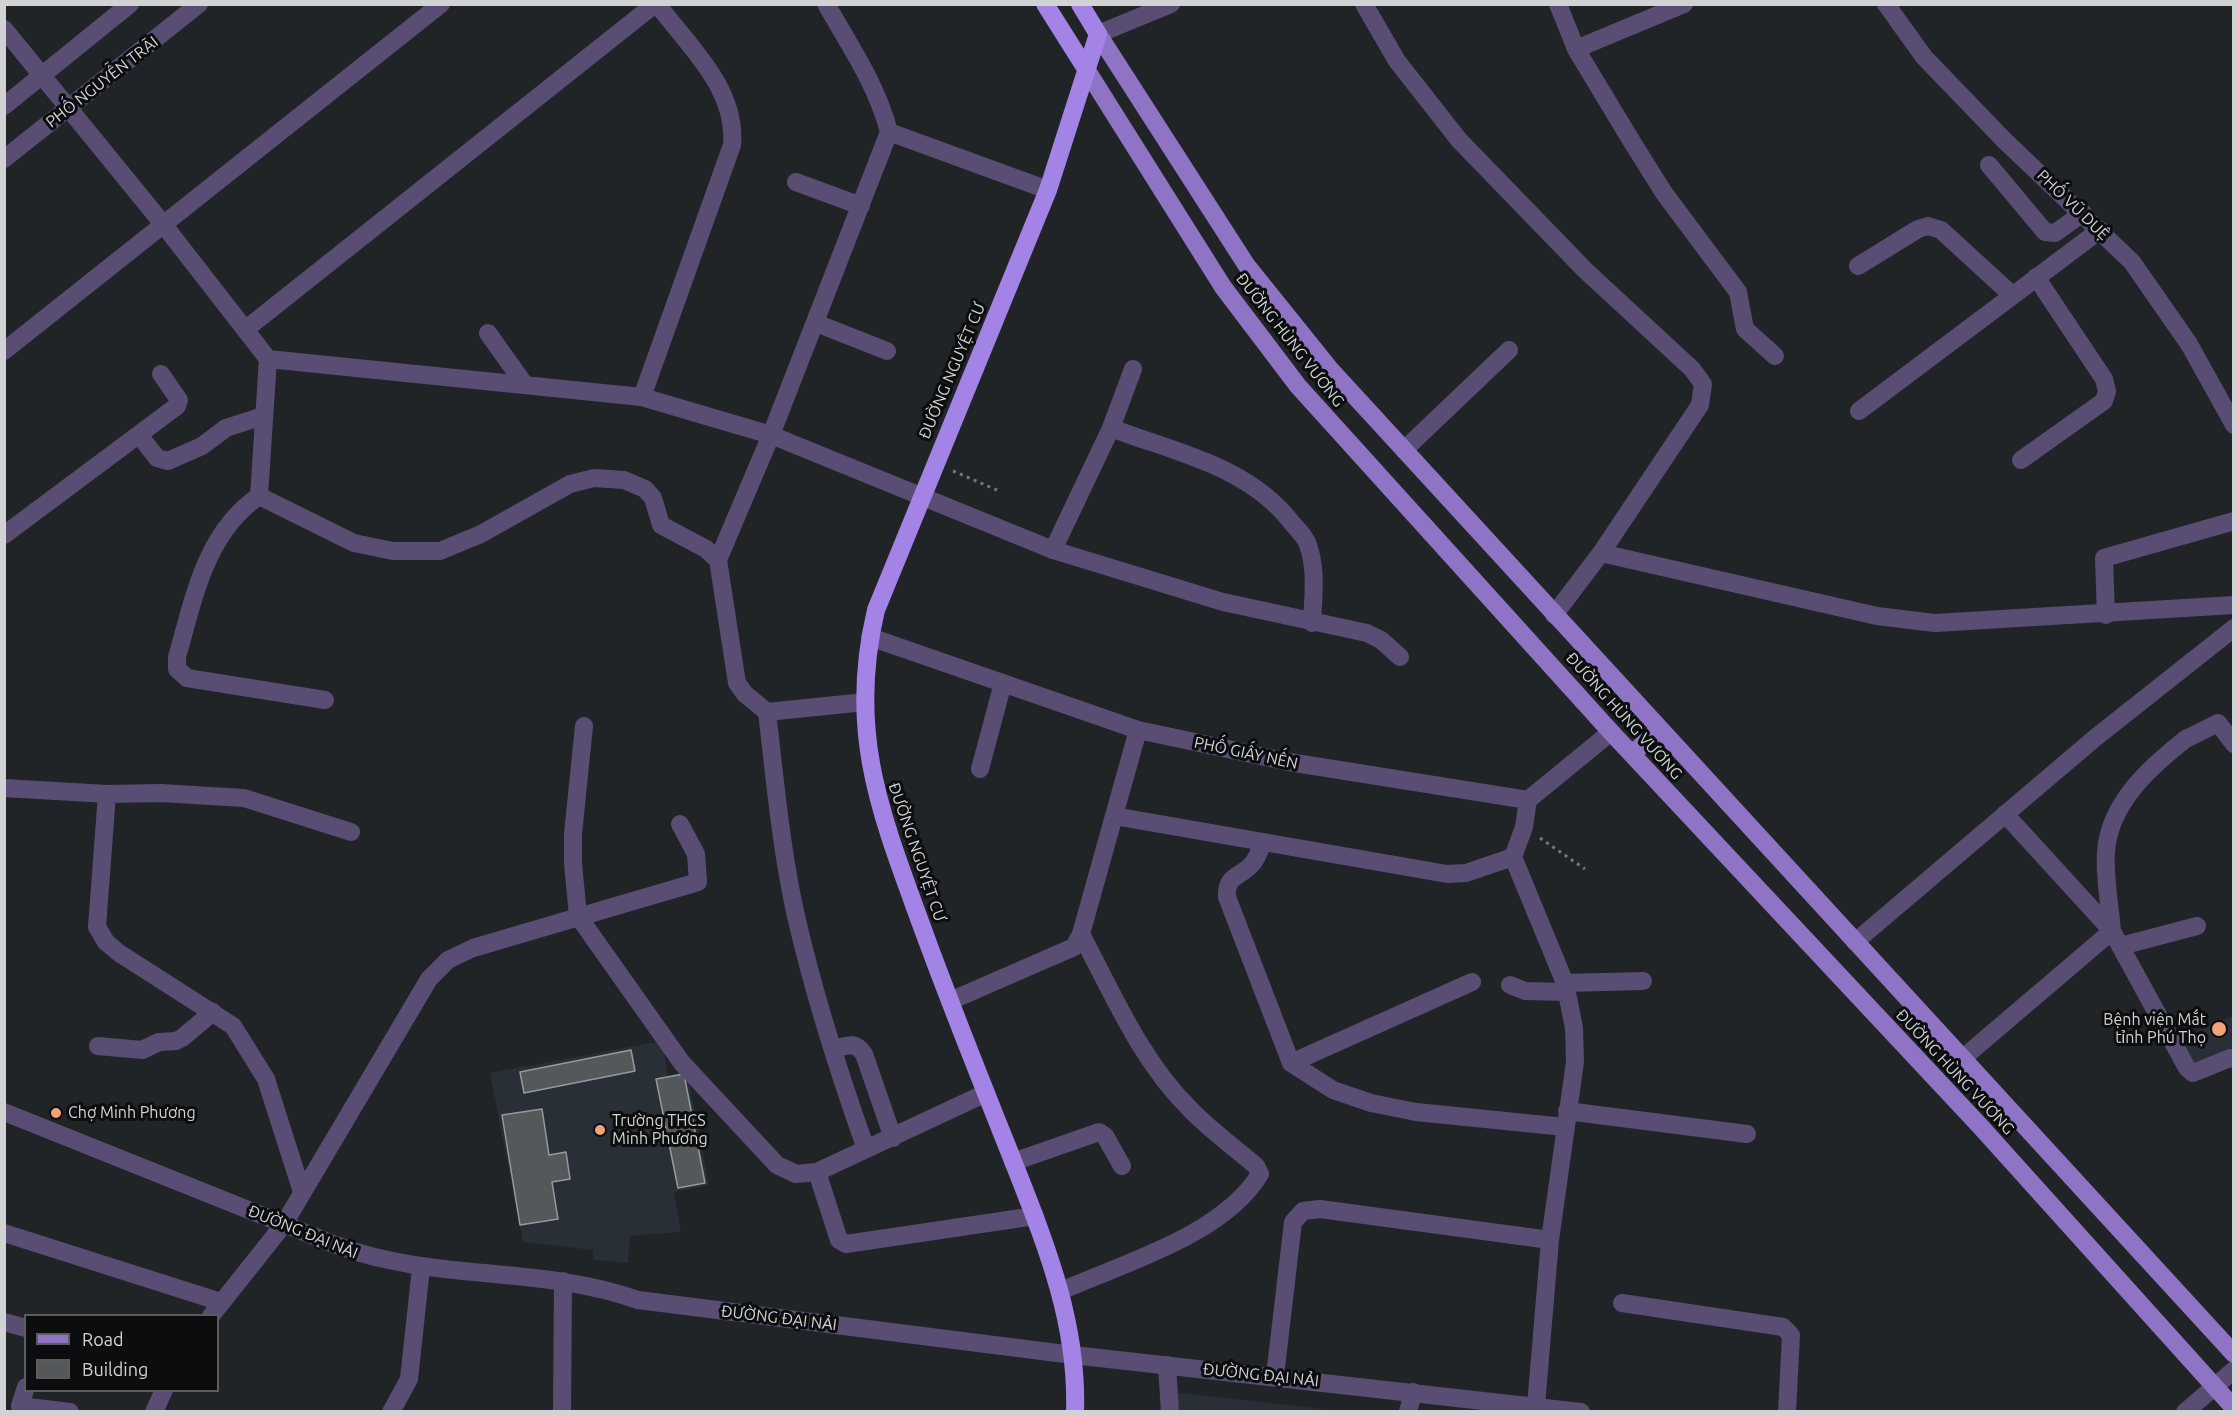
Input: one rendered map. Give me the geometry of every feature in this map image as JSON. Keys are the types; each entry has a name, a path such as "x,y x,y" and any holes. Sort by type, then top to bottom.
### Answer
{"highway":[{"name":"ĐƯỜNG HÙNG VƯƠNG","path":"1045,4 1086,69"},
{"name":"ĐƯỜNG HÙNG VƯƠNG","path":"1080,4 1098,34"},
{"name":"ĐƯỜNG NGUYỆT CƯ","path":"1075,1412 1073,1355 1061,1291 1035,1216 950,1001 886,830 871,775 865,702 870,637 879,602 1048,190 1098,34"}],"main road":[{"name":"ĐƯỜNG HÙNG VƯƠNG","path":"1098,34 1247,266 1329,368 1855,942 2226,1338 2234,1354"},
{"name":"ĐƯỜNG HÙNG VƯƠNG","path":"1086,69 1223,287 1298,386 1611,732 1980,1126 2234,1408"},
{"path":"1632,754 1659,730"}],"street":[{"path":"4,106 130,4"},
{"name":"PHỐ NGUYỄN TRÃI","path":"4,159 199,4"},
{"path":"4,351 441,4"},
{"path":"246,329 656,4 714,78 730,110 734,128 732,145 642,397"},
{"path":"826,4 873,84 882,106 888,132 816,323 718,560 737,683 745,694 767,712 782,835 796,916 834,1049 866,1149"},
{"path":"1098,34 1171,4"},
{"path":"1364,4 1397,61 1459,140 1586,271 1692,369 1703,384 1700,405 1601,553 1554,615"},
{"path":"1558,4 1576,49 1664,193 1737,292 1745,328 1775,356"},
{"path":"1576,49 1684,4"},
{"name":"PHỐ VŨ DUỆ","path":"1886,4 1924,57 2004,140 2100,230 2148,282 2189,344 2234,425"},
{"path":"4,29 163,224 268,359 259,496"},
{"path":"888,132 1048,190"},
{"path":"1989,165 2045,232 2055,233 2083,213"},
{"path":"796,182 861,206"},
{"path":"1858,266 1918,229 1928,226 1941,230 2012,295"},
{"path":"1859,411 2100,230"},
{"path":"2021,460 2104,401 2106,391 2104,379 2037,277"},
{"path":"816,323 887,351"},
{"path":"488,333 525,385"},
{"path":"1404,450 1509,350"},
{"path":"268,359 642,397 771,435 1053,550 1223,602 1367,633 1381,640 1400,657"},
{"path":"1053,550 1111,428 1133,369"},
{"path":"4,535 178,404 179,400 161,374"},
{"path":"139,435 157,458 168,461 202,446 226,428 263,416"},
{"path":"1111,428 1220,467 1258,488 1285,514 1308,543 1314,572 1312,623"},
{"path":"259,496 354,543 393,551 440,551 481,534 570,484 594,478 624,480 645,489 653,498 661,525 706,549 718,560"},
{"path":"259,496 242,508 219,536 202,571 177,657 177,669 186,678 325,700"},
{"path":"2106,615 2104,558 2234,521"},
{"path":"1601,553 1905,620 1935,623 2106,615 2234,605"},
{"path":"1855,942 2005,814 2234,628"},
{"name":"PHỐ GIẤY NẾN","path":"870,637 1137,730 1289,762 1528,801"},
{"path":"980,769 1003,683"},
{"path":"767,712 865,702"},
{"path":"2117,938 2106,851 2119,806 2145,775 2186,739 2218,723 2234,744"},
{"path":"584,726 573,844 578,916 702,1088 777,1165 796,1174 817,1172 986,1093"},
{"path":"950,1001 1074,947 1081,934 1137,730"},
{"path":"1536,1406 1550,1240 1575,1062 1574,1028 1566,988 1513,857 1524,826 1528,801 1611,732"},
{"path":"4,788 244,798 351,832"},
{"path":"107,794 97,927 106,942 119,953 233,1026 266,1079 302,1192"},
{"path":"2005,814 2117,938 2187,1068 2193,1073 2230,1058 2234,1059"},
{"path":"1114,816 1447,874 1466,873 1513,857"},
{"path":"4,1233 216,1309 284,1224 429,979 448,960 473,948 698,882 696,854 680,824"},
{"path":"1263,842 1254,863 1232,879 1227,886 1227,897 1291,1063 1333,1090 1371,1102 1416,1112 1566,1119 1747,1134"},
{"path":"1963,1058 2117,938 2197,926"},
{"path":"1061,1291 1197,1232 1221,1216 1260,1174 1256,1166 1190,1109 1162,1077 1140,1045 1081,934"},
{"path":"1510,985 1525,991 1643,981"},
{"path":"1291,1063 1472,982"},
{"path":"99,1046 142,1050 159,1042 176,1041 213,1012"},
{"path":"834,1049 852,1044 858,1046 864,1054 893,1138"},
{"name":"ĐƯỜNG ĐẠI NẢI","path":"4,1112 364,1256 421,1268 563,1281 599,1287 638,1300 1073,1355 1581,1412"},
{"path":"1013,1162 1099,1132 1105,1136 1122,1166"},
{"path":"817,1172 839,1240 846,1244 1035,1216"},
{"path":"1275,1376 1293,1222 1303,1211 1320,1209 1550,1240"},
{"path":"392,1412 409,1379 421,1268"},
{"path":"562,1412 563,1281"},
{"path":"1622,1303 1783,1327 1791,1335 1787,1412"},
{"path":"4,1322 24,1327"},
{"path":"1167,1365 1170,1412"},
{"path":"2185,1412 2234,1370"},
{"path":"24,1392 20,1406 70,1412"},
{"path":"154,1412 163,1392"},
{"path":"1408,1412 1413,1392"}],"path":[{"path":"934,464 998,490"},
{"path":"1524,826 1585,869"}],"shaded area":[{"name":"Bệnh viện Mắt tỉnh Phú Thọ","path":"2233,1016 2233,1055 2192,1063 2174,1041"},
{"name":"Trường THCS Minh Phương","path":"662,1041 668,1075 687,1071 709,1185 674,1192 681,1232 630,1236 628,1263 593,1260 593,1250 523,1242 490,1073"},
{"path":"1163,1391 1339,1411 1160,1412"}],"building":[{"path":"631,1050 635,1071 524,1093 520,1072"},
{"path":"684,1074 705,1183 678,1188 656,1079"},
{"path":"542,1109 549,1155 566,1152 570,1179 552,1182 558,1219 520,1225 502,1115"}],"place":[{"name":"Bệnh viện Mắt tỉnh Phú Thọ","path":"2219,1029"},
{"name":"Chợ Minh Phương","path":"56,1113"},
{"name":"Trường THCS Minh Phương","path":"600,1130"}]}
